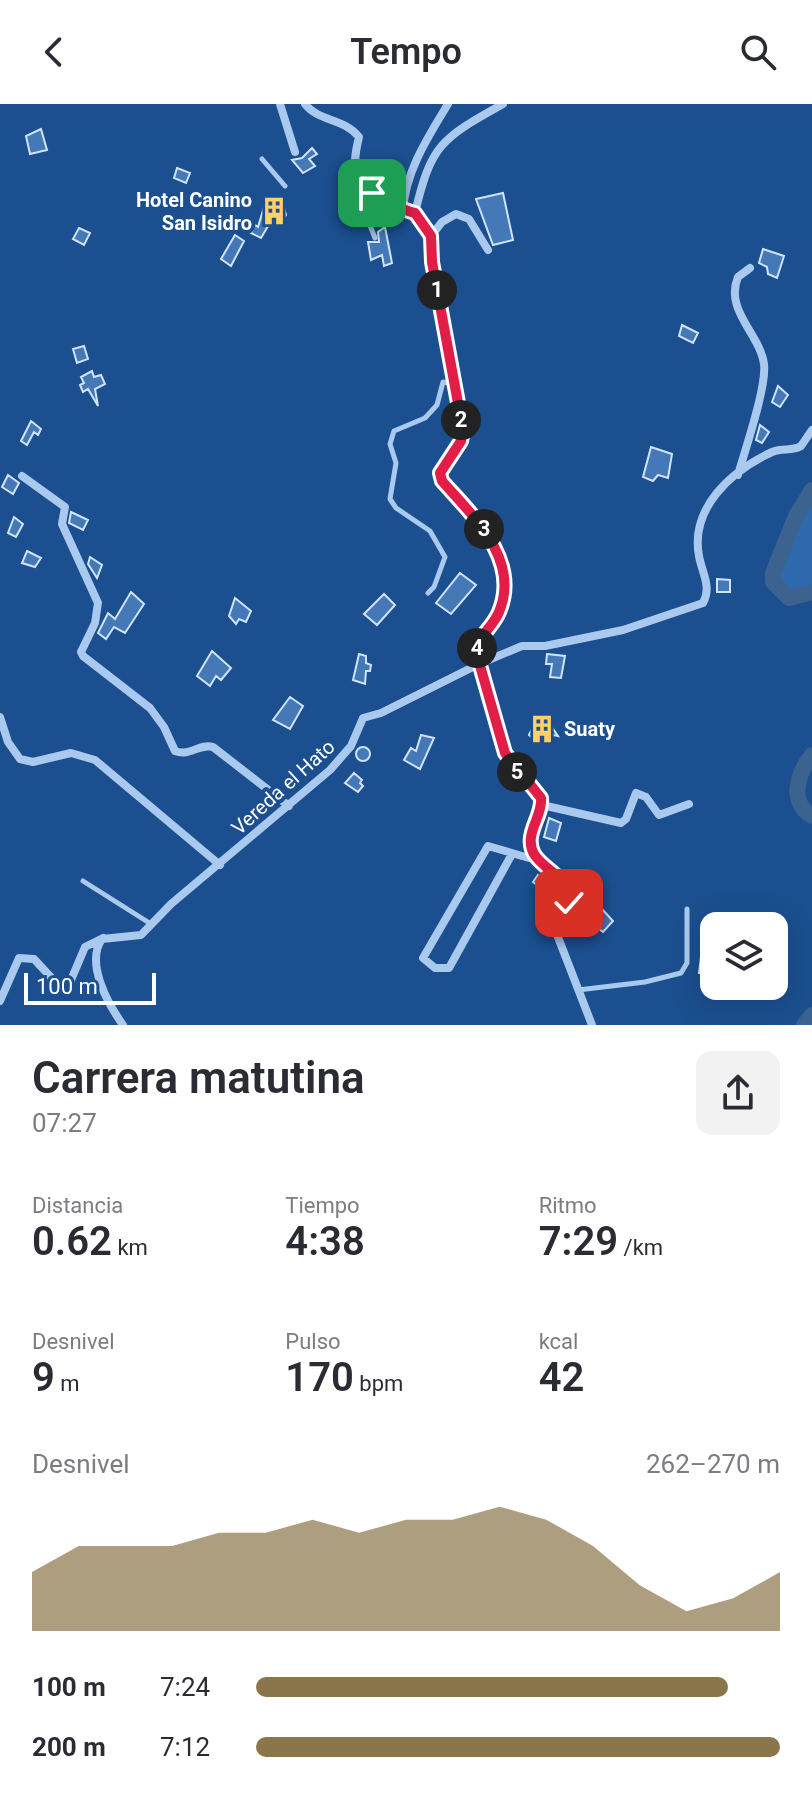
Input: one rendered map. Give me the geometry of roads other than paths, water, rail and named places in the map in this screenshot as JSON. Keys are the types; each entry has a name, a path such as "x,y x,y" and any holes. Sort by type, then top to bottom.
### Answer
{"street":[{"path":"280,104 295,152"},
{"path":"305,104 321,116 349,125 359,137 353,161 367,190 389,199 403,211 415,213 431,236 432,262 463,430 461,441 440,473 442,481 497,548 503,592 496,619 478,640 479,664 505,753 541,798 542,805 531,838 534,859"},
{"path":"403,211 404,194 413,168 448,104"},
{"path":"415,213 431,156 460,128 503,104"},
{"path":"431,236 442,222 456,214 469,219 488,250"},
{"name":"Vereda el Hato","path":"738,475 765,370 761,351 735,301 738,277 750,268"},
{"name":"Vereda el Hato","path":"0,1001 19,958 34,959 54,983 61,988 68,987 85,947 108,937 133,937 152,925 171,904 289,806 351,746 363,718 381,713 522,646 545,646 623,630 703,603 708,587 696,531 720,488 770,453 801,446 812,430"},
{"path":"22,476 65,507 62,524 98,603 99,612 81,652 83,656 150,708 164,727 175,751 186,754 204,746 213,747 289,806"},
{"path":"0,717 8,742 20,759 33,762 71,753 95,760 220,865"},
{"path":"542,805 621,823 626,819 636,793 646,797 659,815 689,804"},
{"path":"512,854 449,968 435,968 423,958 488,846 534,859 570,891 569,903 556,932 592,1025"},
{"path":"108,937 96,950 97,965 104,989 123,1025"}],"lane":[{"path":"262,159 285,186"},
{"path":"367,190 365,213 375,238"},
{"path":"428,593 434,587 445,557 430,531 396,508 390,499 396,463 390,444 394,431 425,418 437,405 443,382 454,384"},
{"path":"83,881 152,925"},
{"path":"577,990 645,982 681,973 687,963 687,909"}],"waterway":[{"path":"812,490 796,516 773,573 773,582 789,598 812,592"},
{"path":"812,755 798,787 800,803 812,816"},
{"path":"804,1025 812,1015"}],"place":[{"name":"Hotel Canino San Isidro","path":"274,211"},
{"name":"Suaty","path":"542,729"}]}
